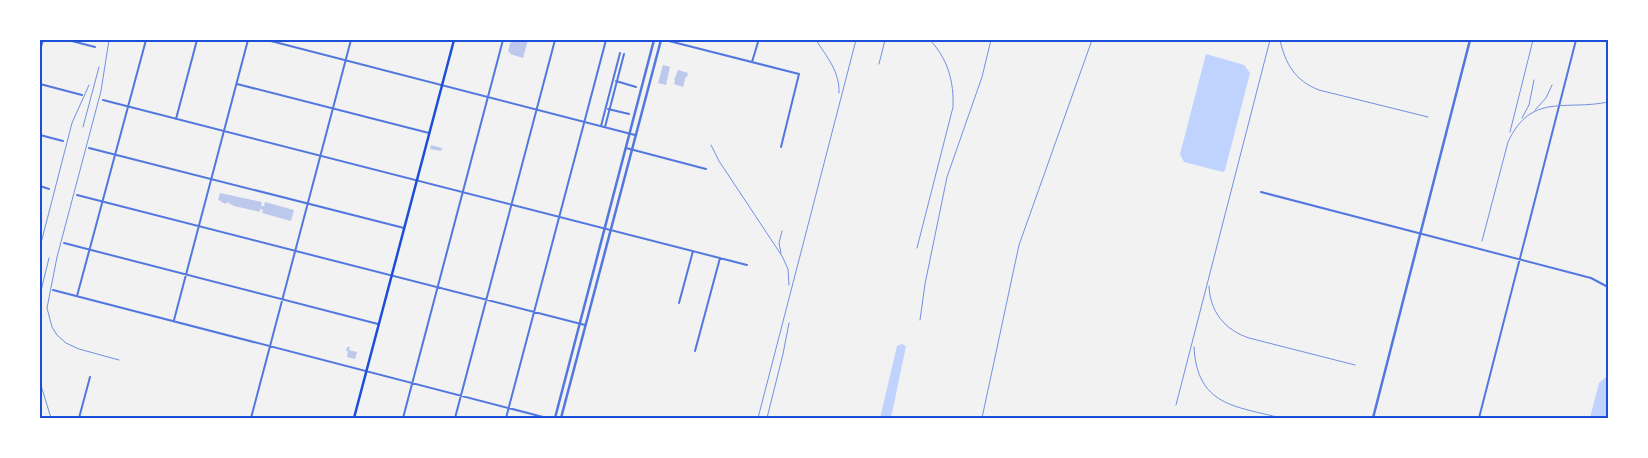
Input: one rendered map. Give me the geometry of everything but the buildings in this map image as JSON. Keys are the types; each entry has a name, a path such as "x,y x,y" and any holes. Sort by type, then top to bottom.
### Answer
{"main road":[{"path":"354,418 454,40"}],"street":[{"path":"40,50 43,40"},
{"path":"68,40 95,47"},
{"path":"77,296 146,40"},
{"path":"176,119 197,40"},
{"path":"174,321 248,40"},
{"path":"267,40 636,135"},
{"path":"251,418 351,40"},
{"path":"403,418 503,40"},
{"path":"455,418 555,40"},
{"path":"506,418 606,40"},
{"path":"555,418 654,40"},
{"path":"561,418 661,40"},
{"path":"665,40 800,74 781,147"},
{"path":"1373,418 1470,40"},
{"path":"1479,418 1576,40"},
{"path":"752,62 758,42"},
{"path":"605,127 613,96 620,53"},
{"path":"601,126 624,54"},
{"path":"615,81 636,87"},
{"path":"40,84 82,95"},
{"path":"237,84 429,133"},
{"path":"102,100 747,265"},
{"path":"606,108 629,114"},
{"path":"40,135 63,141"},
{"path":"89,148 404,228"},
{"path":"626,148 706,169"},
{"path":"40,186 49,189"},
{"path":"1261,192 1591,278 1606,286"},
{"path":"77,195 585,325"},
{"path":"64,243 378,324"},
{"path":"679,303 693,251"},
{"path":"695,351 720,258"},
{"path":"53,290 547,418"},
{"path":"79,418 90,378"}],"water":[{"path":"1206,54 1244,65 1250,73 1223,172 1184,162 1180,154"},
{"path":"902,344 906,346 891,418 880,418 897,346"},
{"path":"1608,375 1608,418 1590,418 1599,383"}],"railway":[{"path":"109,40 101,91 57,257 47,308 52,327 57,335 66,343 79,349 119,360"},
{"path":"816,40 835,71 839,93"},
{"path":"758,418 856,40"},
{"path":"879,64 885,40"},
{"path":"917,248 953,107 949,71 941,55 930,40"},
{"path":"920,320 925,284 947,177 982,77 991,40"},
{"path":"982,418 1019,245 1092,40"},
{"path":"1176,405 1270,40"},
{"path":"1280,40 1288,64 1303,82 1319,90 1428,117"},
{"path":"1510,132 1533,40"},
{"path":"83,127 99,67"},
{"path":"1522,118 1529,105 1534,80"},
{"path":"40,247 72,123 89,85"},
{"path":"1535,110 1546,98 1552,85"},
{"path":"1482,241 1508,142 1517,126 1527,116 1539,110 1564,105 1608,102"},
{"path":"711,145 719,161 782,256 788,269 789,285"},
{"path":"781,253 779,243 782,231"},
{"path":"40,295 49,258"},
{"path":"1209,286 1212,304 1220,319 1240,335 1355,365"},
{"path":"767,418 789,323"},
{"path":"1194,347 1202,381 1211,392 1221,400 1234,406 1281,418"},
{"path":"40,382 51,418"}]}
